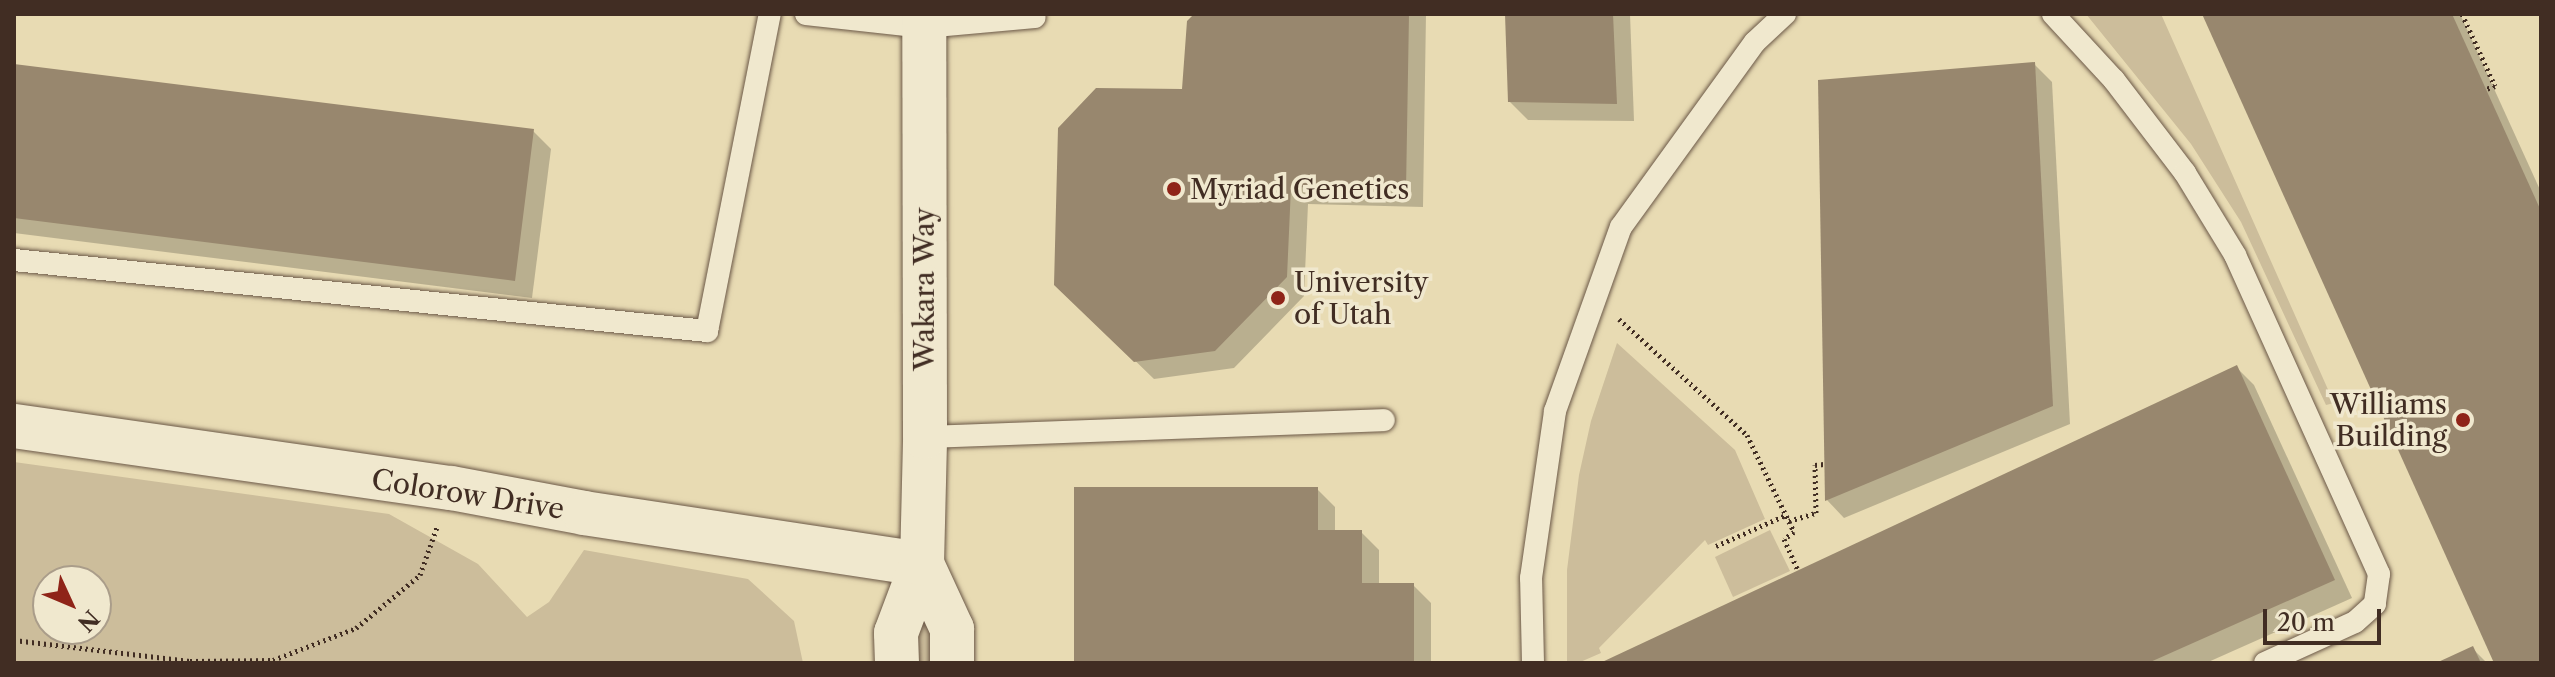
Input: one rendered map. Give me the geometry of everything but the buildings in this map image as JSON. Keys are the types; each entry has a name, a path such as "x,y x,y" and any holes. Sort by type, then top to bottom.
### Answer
{"street":[{"name":"Wakara Way","path":"897,663 896,633 922,564 925,437 924,21"},
{"name":"Colorow Drive","path":"14,426 451,488 584,513 922,564"},
{"name":"Wakara Way","path":"922,564 952,629 952,663"}],"lane":[{"path":"14,260 707,331 770,14"},
{"path":"806,14 924,21 1035,17"},
{"path":"1533,663 1531,578 1555,411 1621,227 1755,42 1785,14"},
{"path":"2053,14 2114,80 2185,173 2235,255 2379,574 2375,604 2355,622 2265,663"},
{"path":"925,437 1384,420"}],"path":[{"path":"2462,14 2495,86 2486,89"},
{"path":"1615,316 1747,435 1794,532 1784,539 1798,570"},
{"path":"1716,546 1788,518 1816,513 1815,465 1824,464"},
{"path":"14,640 190,661 273,660 356,628 420,575 451,488"}],"shaded area":[{"path":"2086,14 2161,14 2334,403 2326,405 2241,222 2191,144"},
{"path":"1617,343 1735,450 1765,519 1708,545 1705,540 1599,648 1601,653 1578,663 1567,663 1567,570 1579,475 1591,421"},
{"path":"14,462 389,514 478,564 527,617 549,602 584,550 748,579 794,621 803,663 14,663"},
{"path":"1770,530 1790,571 1733,597 1715,557"},
{"path":"929,625 936,663 914,663 916,629"}],"place":[{"name":"Myriad Genetics","path":"1174,189"},
{"name":"University of Utah","path":"1278,298"},
{"name":"Williams Building","path":"2463,420"}]}
